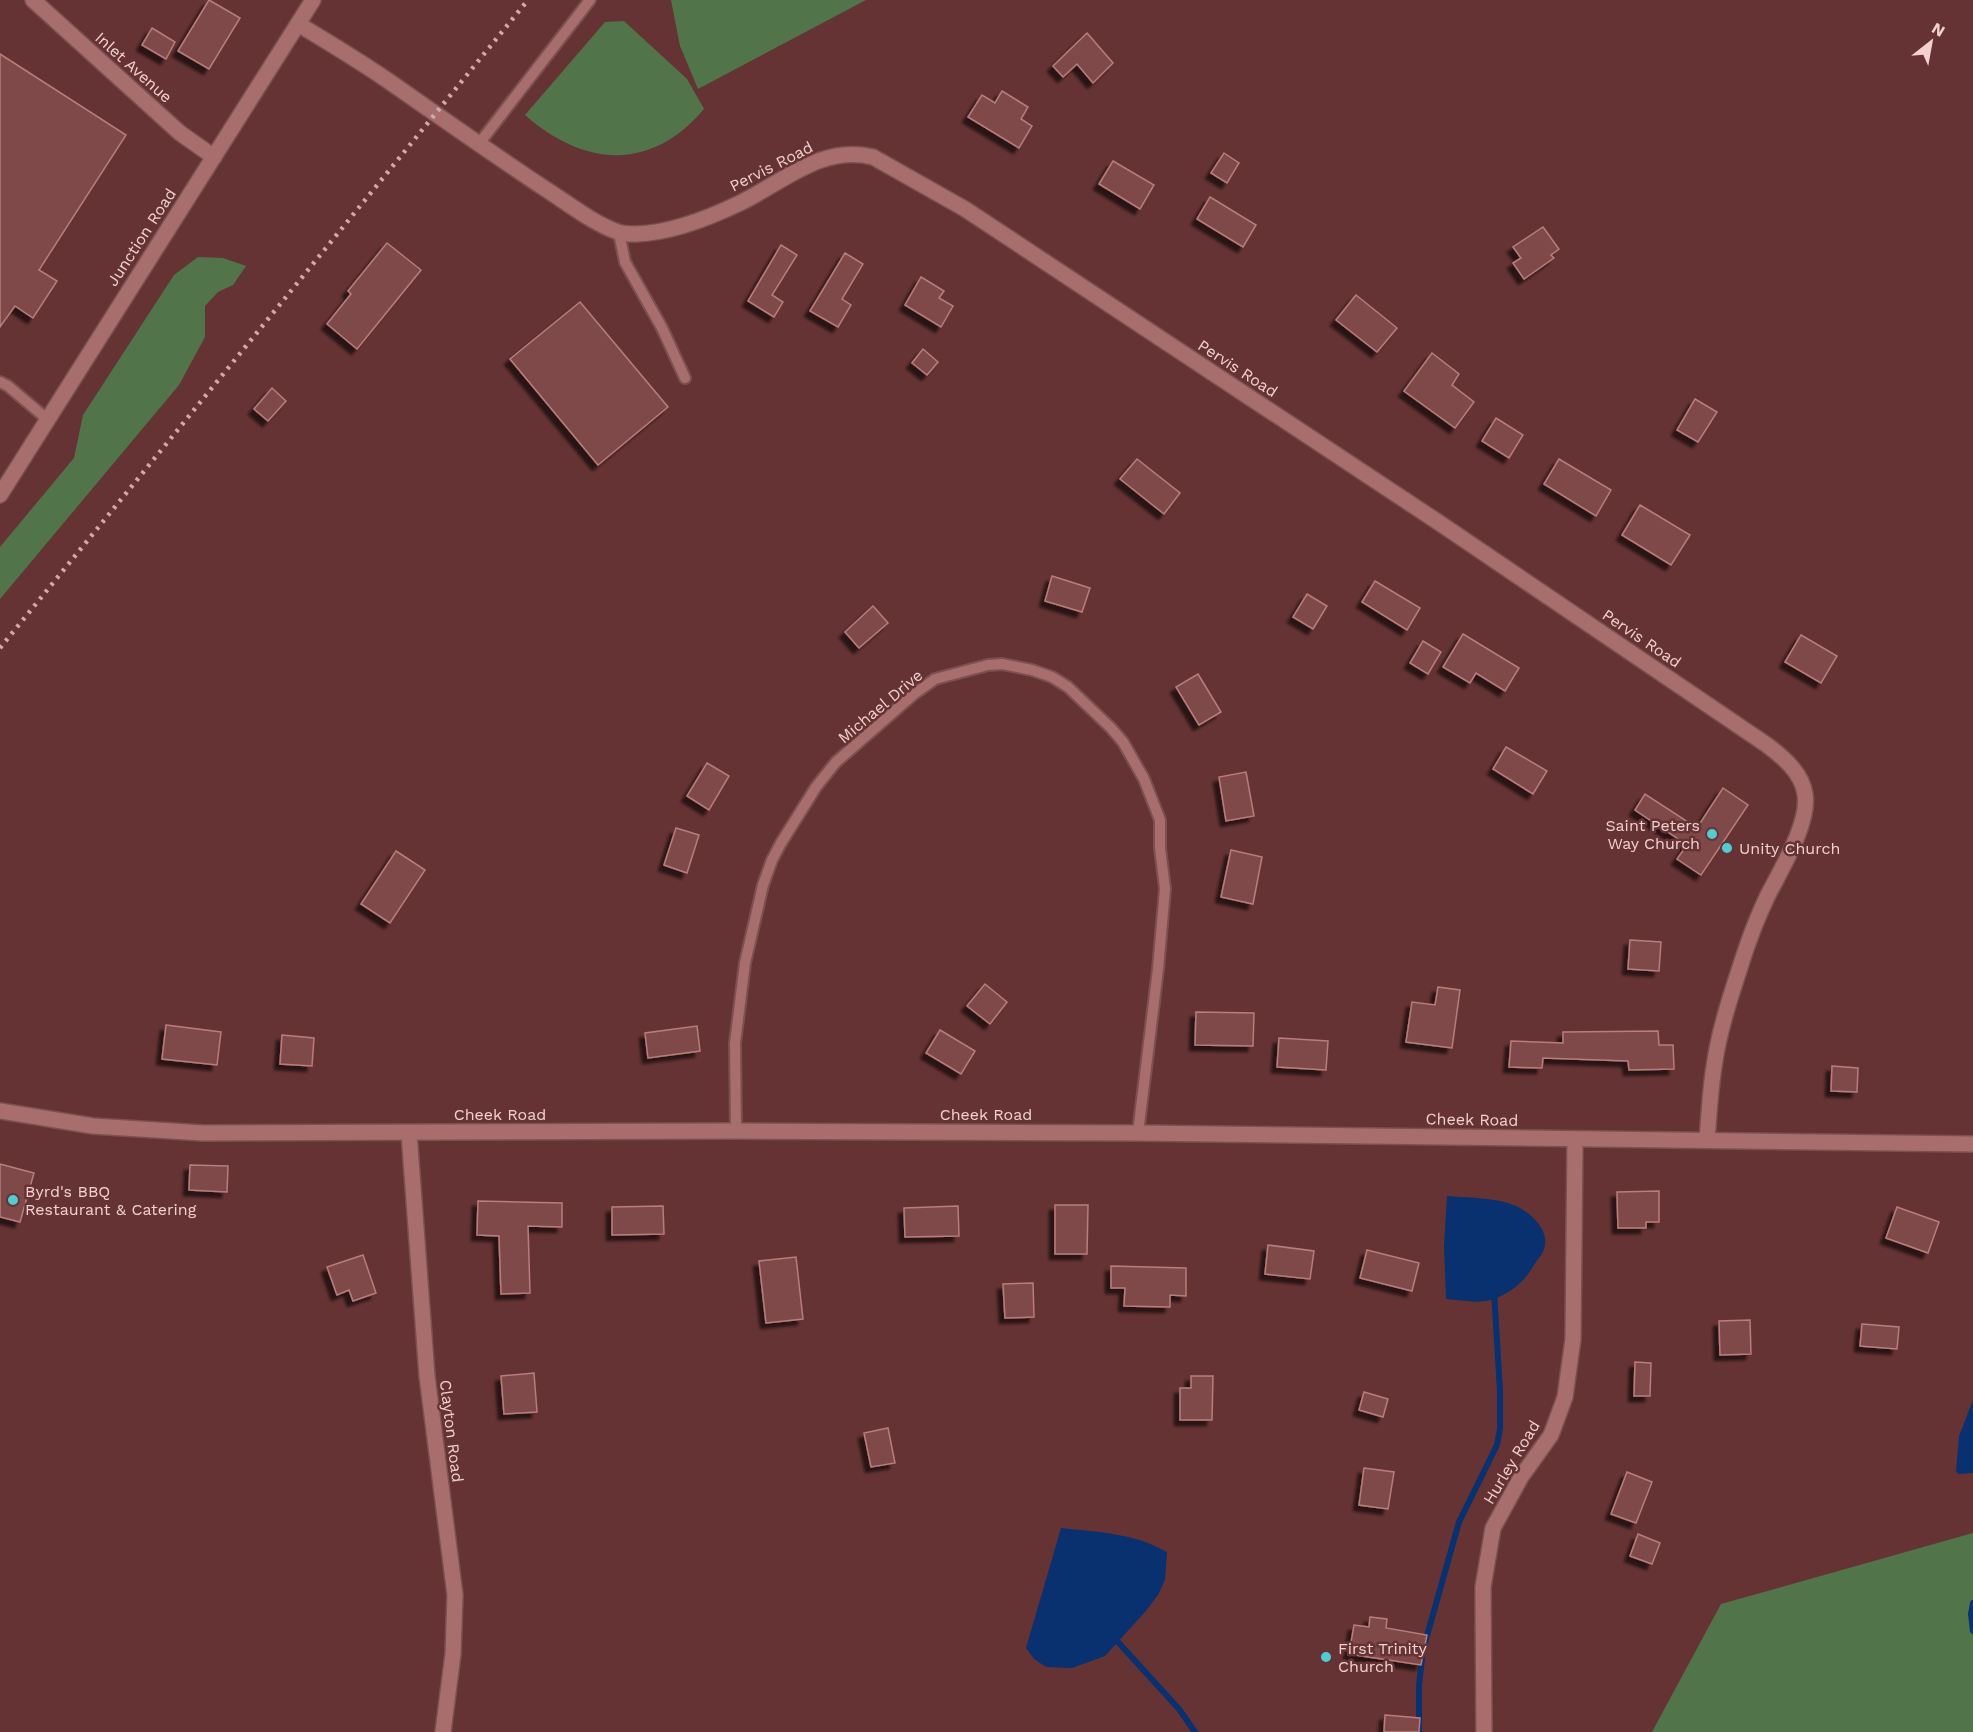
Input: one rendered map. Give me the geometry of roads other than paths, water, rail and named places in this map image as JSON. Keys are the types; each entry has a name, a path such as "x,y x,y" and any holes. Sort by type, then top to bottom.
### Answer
{"street":[{"name":"Inlet Avenue","path":"33,0 180,133 214,157"},
{"name":"Junction Road","path":"0,495 313,0"},
{"path":"298,24 384,78 478,145 579,211 619,233"},
{"name":"Pervis Road","path":"619,233 638,234 660,230 711,216 741,202 791,173 839,154 857,153 873,157 965,208 1438,522 1780,755 1793,768 1800,780 1805,795 1804,809 1798,834 1767,898 1746,950 1725,1019 1714,1066 1707,1140"},
{"name":"Cheek Road","path":"0,1111 93,1126 203,1133 736,1131 1138,1133 1973,1144"},
{"name":"Clayton Road","path":"409,1133 427,1376 453,1568 453,1654 443,1732"},
{"name":"Hurley Road","path":"1484,1732 1482,1587 1493,1528 1521,1477 1551,1435 1565,1397 1573,1339 1575,1139"}],"lane":[{"path":"478,145 590,0"},
{"path":"619,233 625,262 662,328 685,378"},
{"path":"0,382 8,386 47,419"},
{"name":"Michael Drive","path":"736,1131 735,1044 745,963 750,932 763,885 781,843 816,786 836,762 914,694 935,679 988,665 1002,664 1052,677 1068,687 1111,728 1123,742 1144,779 1160,820 1160,848 1165,889 1158,969 1138,1133"}],"water":[{"path":"1447,1196 1512,1204 1525,1211 1540,1225 1545,1237 1543,1251 1527,1276 1513,1289 1497,1298 1485,1301 1446,1299 1444,1246"},
{"path":"1973,1400 1973,1473 1959,1474 1956,1472 1959,1436"},
{"path":"1061,1528 1128,1537 1167,1552 1165,1580 1158,1595 1145,1612 1105,1656 1072,1668 1046,1667 1034,1659 1026,1648"}],"waterway":[{"path":"1419,1732 1419,1685 1423,1650 1459,1522 1497,1445 1500,1429 1494,1291"},
{"path":"1973,1603 1971,1614 1973,1631"},
{"path":"1115,1636 1179,1709 1195,1732"}],"railway":[{"path":"0,648 528,0"}],"place":[{"name":"Saint Peters Way Church","path":"1712,834"},
{"name":"Unity Church","path":"1727,848"},
{"name":"Byrd's BBQ Restaurant & Catering","path":"13,1200"},
{"name":"First Trinity Church","path":"1326,1657"}]}
